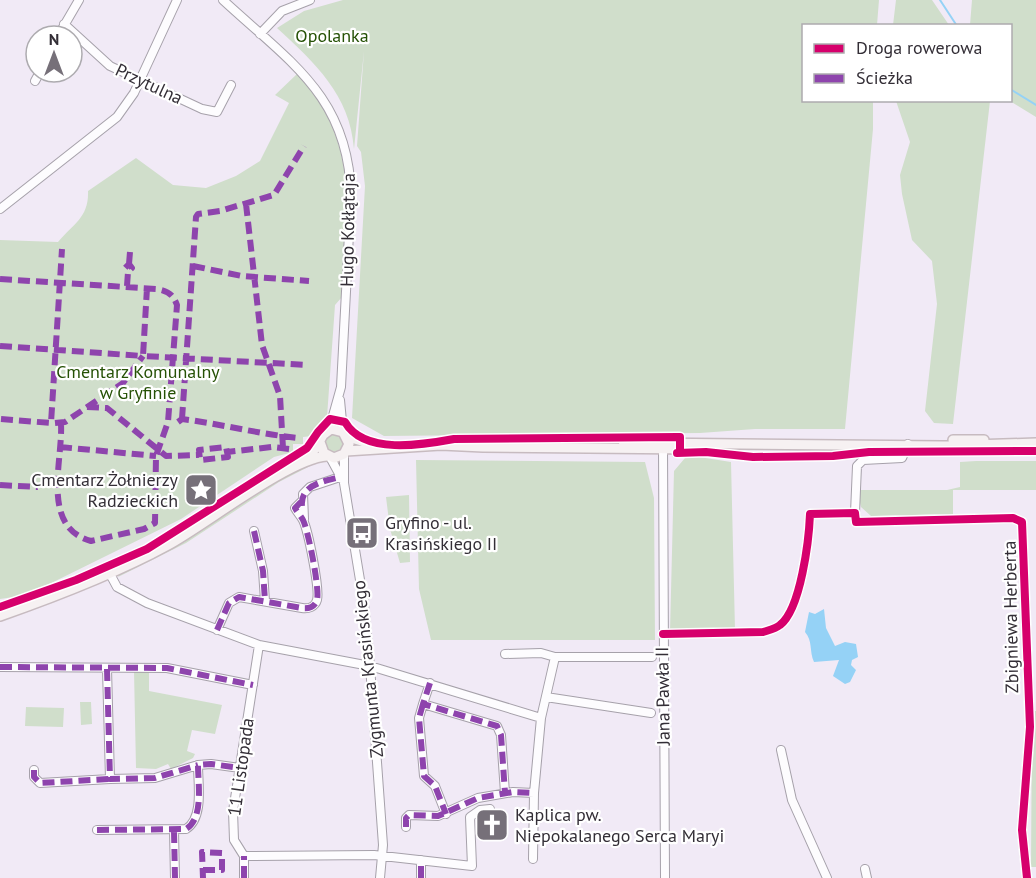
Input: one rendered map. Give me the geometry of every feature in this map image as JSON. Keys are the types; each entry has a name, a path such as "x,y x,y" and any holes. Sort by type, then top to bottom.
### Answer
{"main road":[{"path":"0,613 110,574 182,537 291,468 315,449 323,435 329,430 383,448"},
{"path":"345,453 346,435"},
{"path":"320,442 322,450 328,456"},
{"path":"291,468 328,456 383,448 427,448 456,451 483,447 1036,443"}],"street":[{"path":"64,24 79,0"},
{"path":"0,209 117,117 140,80 177,0"},
{"name":"Hugo Kołłątaja","path":"223,0 318,89 333,114 346,145 351,170 351,196 339,399 346,435"},
{"path":"260,34 282,11 310,0"},
{"name":"Przytulna","path":"84,43 102,60 210,112 217,112 221,107 231,85"},
{"name":"Hugo Kołłątaja","path":"329,430 339,399"},
{"path":"663,634 763,632 778,627 785,620 805,567 810,513 855,513 857,466 863,460 902,458 908,444"},
{"name":"Jana Pawła II","path":"663,446 665,878"},
{"name":"Zygmunta Krasińskiego","path":"345,453 342,480 361,587 370,666 383,856 380,878"},
{"name":"Zygmunta Krasińskiego","path":"328,456 342,480"},
{"path":"217,630 225,610 233,600 244,597 302,608 311,607 315,603 317,599 311,551 304,521 295,508 310,487 342,480"},
{"name":"Zbigniewa Herberta","path":"855,513 856,522 1012,518 1022,522 1030,727 1023,820 1027,878"},
{"path":"254,531 255,547 261,563 265,601"},
{"path":"110,574 117,587 147,603 259,645 370,666 541,718"},
{"name":"11 Listopada","path":"244,856 236,847 233,833 240,768 259,645"},
{"path":"505,654 541,653 555,657 652,657"},
{"path":"533,859 534,793 541,718 555,657"},
{"path":"0,667 167,668 253,685"},
{"path":"107,669 110,779"},
{"path":"429,683 419,718 424,776 435,786 446,814"},
{"path":"546,697 651,713"},
{"path":"423,704 497,726 501,735 505,793"},
{"path":"781,750 792,800 827,878"},
{"path":"34,770 34,777 40,783 155,778 198,765 211,764 240,768"},
{"path":"97,830 174,831 186,829 195,821 198,765"},
{"path":"406,827 406,818 409,815 446,814 478,798 505,793 534,793"},
{"path":"244,878 244,856 383,856 472,866 470,817 480,810 490,809"},
{"path":"174,831 175,878"},
{"path":"421,860 421,878"},
{"path":"866,868 867,878"}],"green space":[{"name":"Opolanka","path":"343,0 879,0 877,24 802,24 802,102 873,102 873,129 845,429 384,436 352,418 365,186 361,152 357,146 364,51 354,149 346,112 338,96 317,67 277,28 304,11"},
{"path":"896,0 932,0 948,24 893,24"},
{"path":"972,0 1036,0 1036,117 1012,102 1012,24 970,24"},
{"name":"Cmentarz Komunalny w Gryfinie","path":"297,74 318,100 332,126 341,152 345,179 347,207 342,297 335,305 327,417 312,436 303,437 303,444 293,444 293,452 274,457 181,519 27,595 0,599 0,240 58,242 83,214 88,200 88,191 136,158 173,185 206,188 236,176 260,161 289,103 275,95"},
{"path":"896,102 990,102 953,424 934,423 925,411 937,304 932,261 912,240 902,194 900,175 910,142"},
{"path":"334,434 340,437 343,443 340,449 334,452 328,449 325,443 328,437"},
{"path":"699,457 731,462 735,630 670,632 674,471 685,458"},
{"path":"416,460 645,462 654,498 655,640 431,640 419,589"},
{"path":"313,461 312,465 279,482 186,543 118,577 120,573 170,548"},
{"path":"1036,461 1036,490 953,490 953,514 871,516 861,507 857,490 947,490 960,487 960,462"},
{"path":"409,495 410,562 400,563 390,529 386,497"},
{"path":"149,670 149,691 222,705 215,734 192,730 187,751 195,754 193,758 171,769 168,764 156,769 136,768 134,671"},
{"path":"80,702 91,702 92,724 81,725"},
{"path":"26,707 64,708 63,727 25,726"},
{"path":"1032,711 1036,711 1036,867 1031,867"}],"water":[{"path":"824,609 826,628 835,646 845,642 856,644 858,657 852,660 851,665 856,670 850,682 845,684 833,676 839,660 814,662 809,639 805,632 809,612 815,614"}],"waterway":[{"path":"940,0 956,24"},
{"path":"1012,90 1036,105"}],"marked path":[{"path":"182,419 196,217 198,214 220,211 274,195 304,146"},
{"path":"246,204 262,345 280,396 283,448"},
{"path":"1,419 51,423 62,249"},
{"path":"129,264 130,252"},
{"path":"127,286 128,272 132,268 129,264 125,268 128,272"},
{"path":"193,266 242,276 309,281"},
{"path":"0,279 157,289 170,294 177,305 168,422 156,456 155,523 144,529 91,541 75,533 65,522 60,508 58,474 61,424"},
{"path":"147,288 143,356 307,365"},
{"path":"0,346 143,356"},
{"path":"55,423 65,422 123,383 143,356"},
{"path":"87,407 107,408 166,456 199,455"},
{"path":"178,422 182,419 298,438"},
{"path":"60,447 156,456"},
{"path":"227,452 228,457 200,460 199,450 226,447 227,452 272,447 290,449"},
{"path":"302,506 305,493 314,485 340,477"},
{"path":"0,485 38,487"},
{"path":"217,630 229,603 239,597 304,608 315,604 317,584 310,547 303,520 295,508 302,501"},
{"path":"254,531 263,571 265,601"},
{"path":"0,667 167,668 253,685"},
{"path":"107,669 110,779 155,778 198,765"},
{"path":"430,683 423,704 497,726 501,735 505,793"},
{"path":"423,704 419,718 424,776 435,786 446,814"},
{"path":"97,830 186,829 192,824 198,809 198,765 211,764 240,768"},
{"path":"34,770 34,777 40,783 110,779"},
{"path":"406,827 406,818 409,815 438,816 478,798 513,792 534,793"},
{"path":"174,831 175,878"},
{"path":"203,870 222,870 222,853 202,852 203,878"},
{"path":"244,856 244,878"},
{"path":"421,860 421,878"}],"cycle path":[{"path":"0,607 76,580 147,549 307,448 330,419 345,422 354,432 366,439 395,445 426,444 454,439 680,437 680,453"},
{"path":"677,453 706,452 753,457 833,456 869,452 1036,451"},
{"path":"663,634 763,632 780,625 787,617 798,589 806,556 810,514 855,513 856,522 1013,518 1022,522 1030,727 1022,830 1027,878"}],"place":[{"name":"Cmentarz Żołnierzy Radzieckich","path":"201,490"},
{"name":"Gryfino - ul. Krasińskiego II","path":"362,533"},
{"name":"Kaplica pw. Niepokalanego Serca Maryi","path":"492,825"}]}
